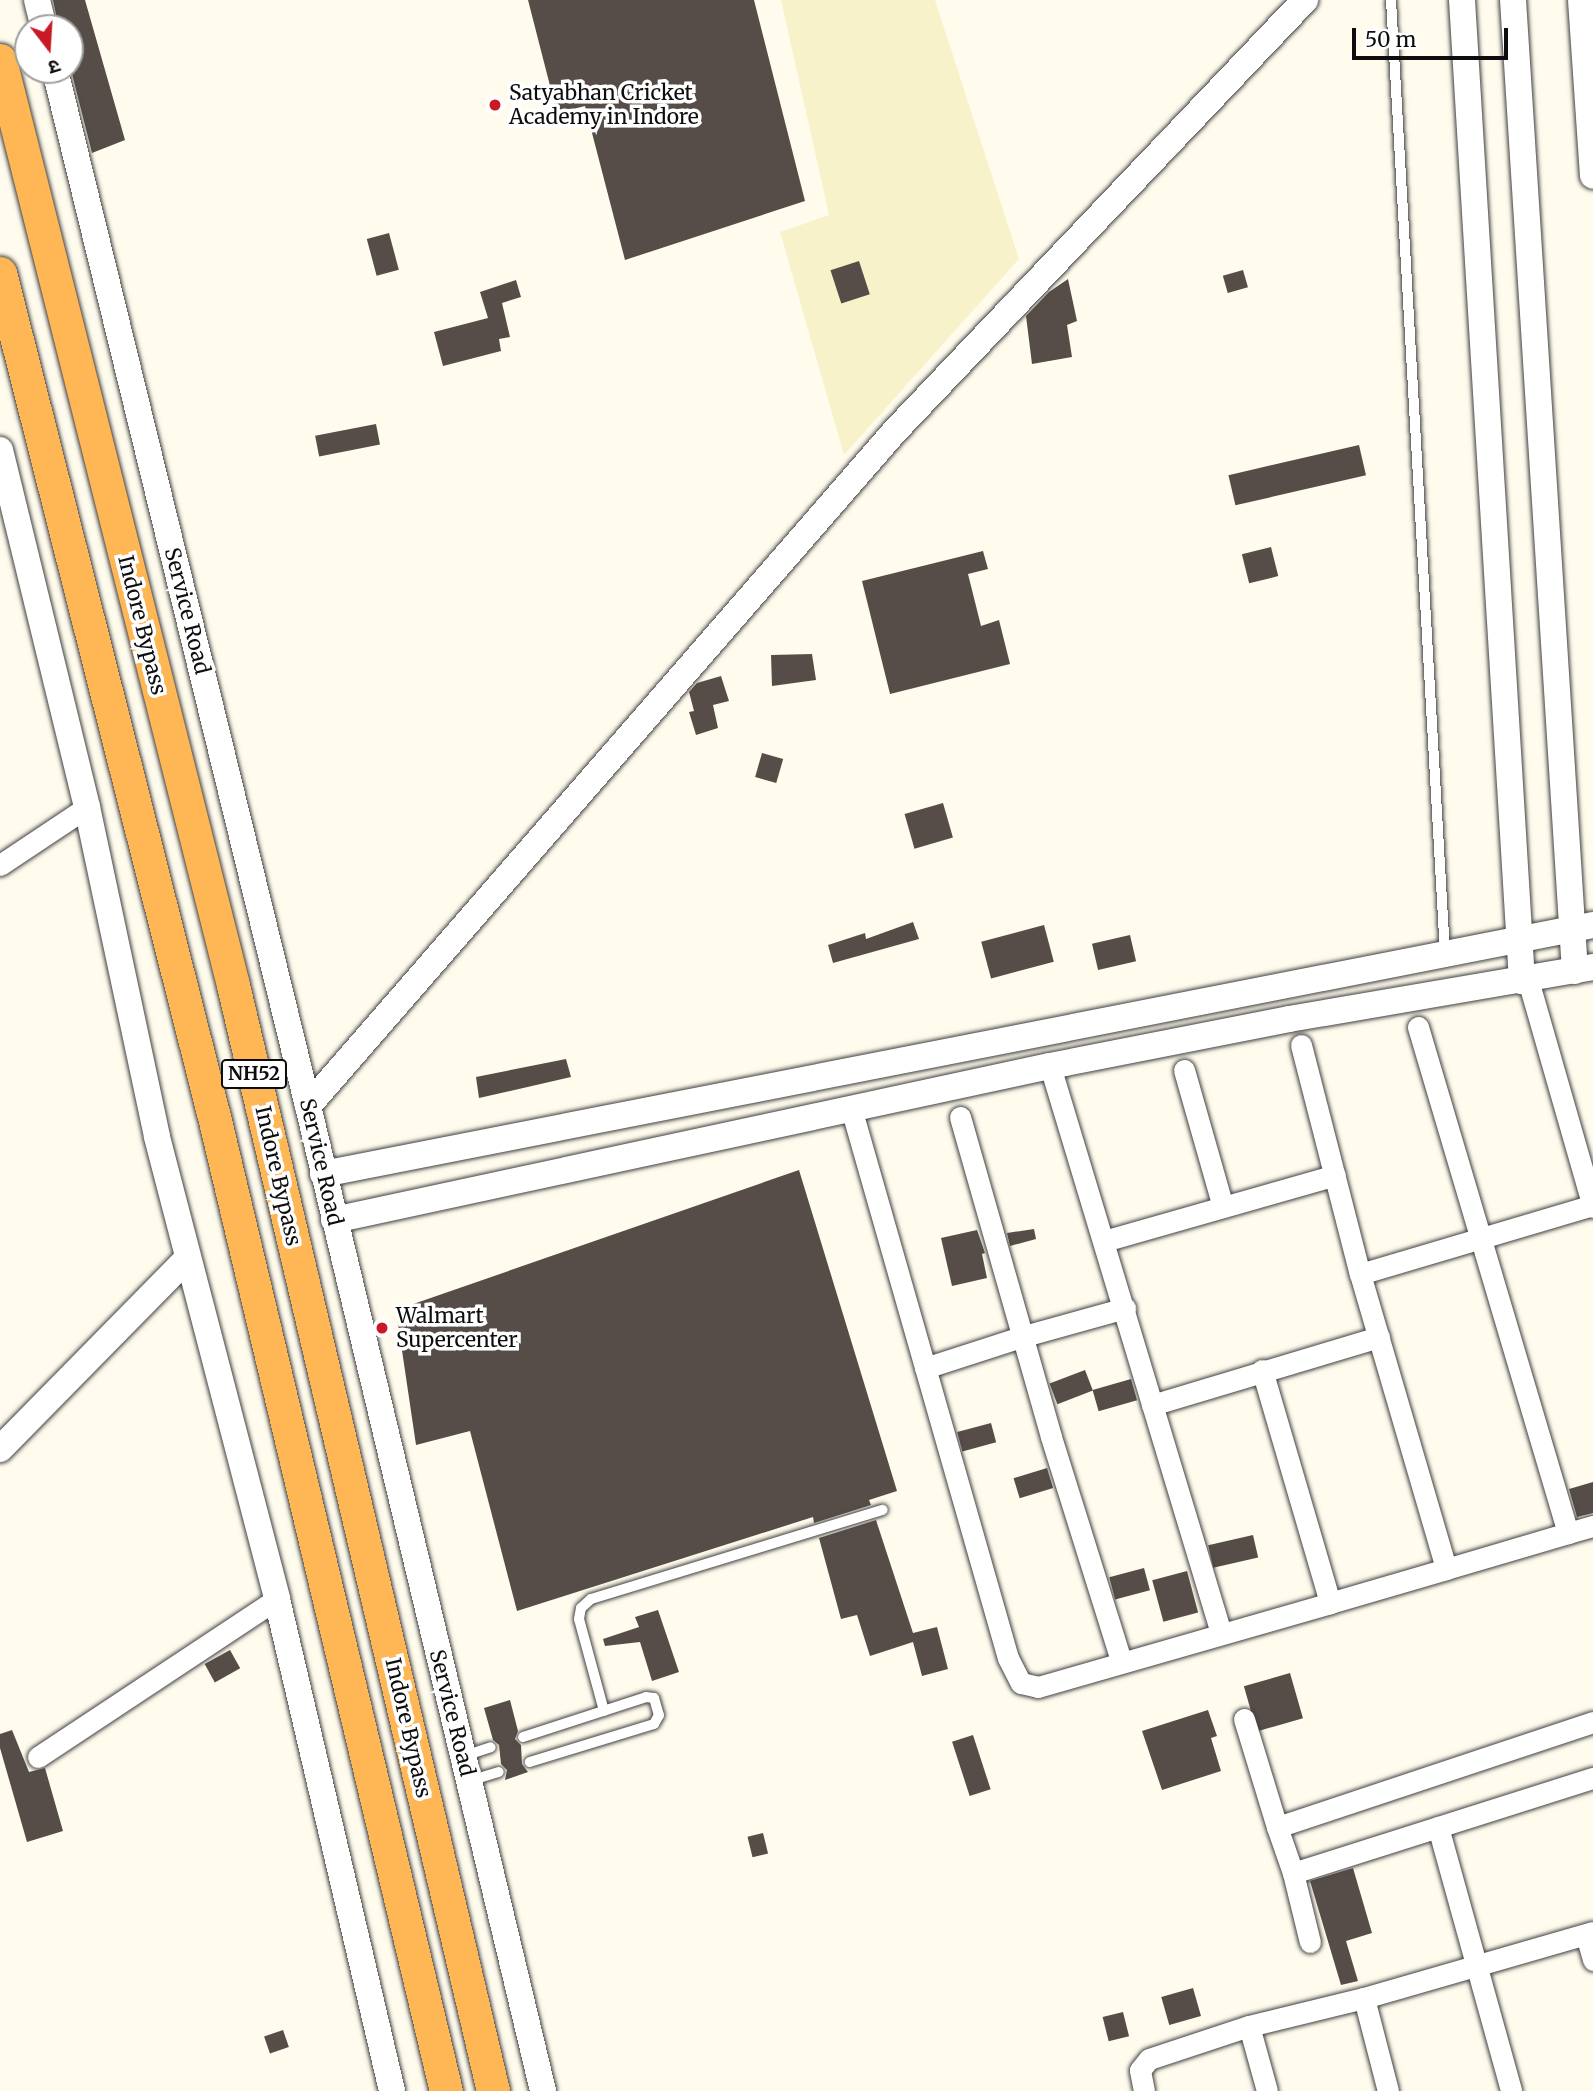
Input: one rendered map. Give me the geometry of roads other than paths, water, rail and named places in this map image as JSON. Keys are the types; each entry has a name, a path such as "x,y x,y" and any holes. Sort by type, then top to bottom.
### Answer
{"highway":[{"name":"Indore Bypass","path":"0,60 236,999 493,2091"},
{"name":"NH52","path":"0,273 216,1125 446,2091"}],"street":[{"path":"308,1105 895,431 1305,0"},
{"path":"1360,1273 1593,1206 1525,981 1518,940 1462,0"},
{"path":"334,1220 851,1108 1289,1018 1525,981 1584,969 1513,0"},
{"path":"1581,0 1591,111 1593,176"},
{"name":"Service Road","path":"58,84 308,1105 543,2091"},
{"path":"0,450 87,807 157,1137 277,1599 392,2091"},
{"path":"0,865 87,807"},
{"path":"323,1174 1582,928"},
{"path":"1418,1027 1568,1533"},
{"path":"1301,1045 1360,1273 1446,1569"},
{"path":"1050,1066 1221,1633"},
{"path":"1184,1070 1223,1207"},
{"path":"851,1108 1008,1658 1021,1683 1038,1687 1593,1527"},
{"path":"960,1117 1051,1437 1121,1661"},
{"path":"1104,1241 1335,1175"},
{"path":"0,1450 187,1259"},
{"path":"925,1368 1024,1336 1125,1308"},
{"path":"1152,1405 1379,1337"},
{"path":"1262,1370 1330,1603"},
{"path":"38,1757 277,1599"},
{"path":"1244,1719 1293,1873 1310,1942"},
{"path":"1277,1827 1593,1722"},
{"path":"1293,1873 1593,1778"},
{"path":"1438,1827 1511,2091"},
{"path":"1144,2091 1140,2070 1149,2059 1249,2026 1364,1998 1589,1933 1593,1960"},
{"path":"1364,1998 1388,2091"},
{"path":"1249,2026 1267,2091"}],"lane":[{"path":"1391,0 1445,955"},
{"path":"604,1711 579,1619 580,1608 590,1599 883,1510"},
{"path":"523,1737 651,1697 658,1720 654,1724 530,1762"},
{"path":"466,1769 491,1747"},
{"path":"466,1769 499,1772"}],"place":[{"name":"Satyabhan Cricket Academy in Indore","path":"495,105"},
{"name":"Walmart Supercenter","path":"382,1328"}]}
